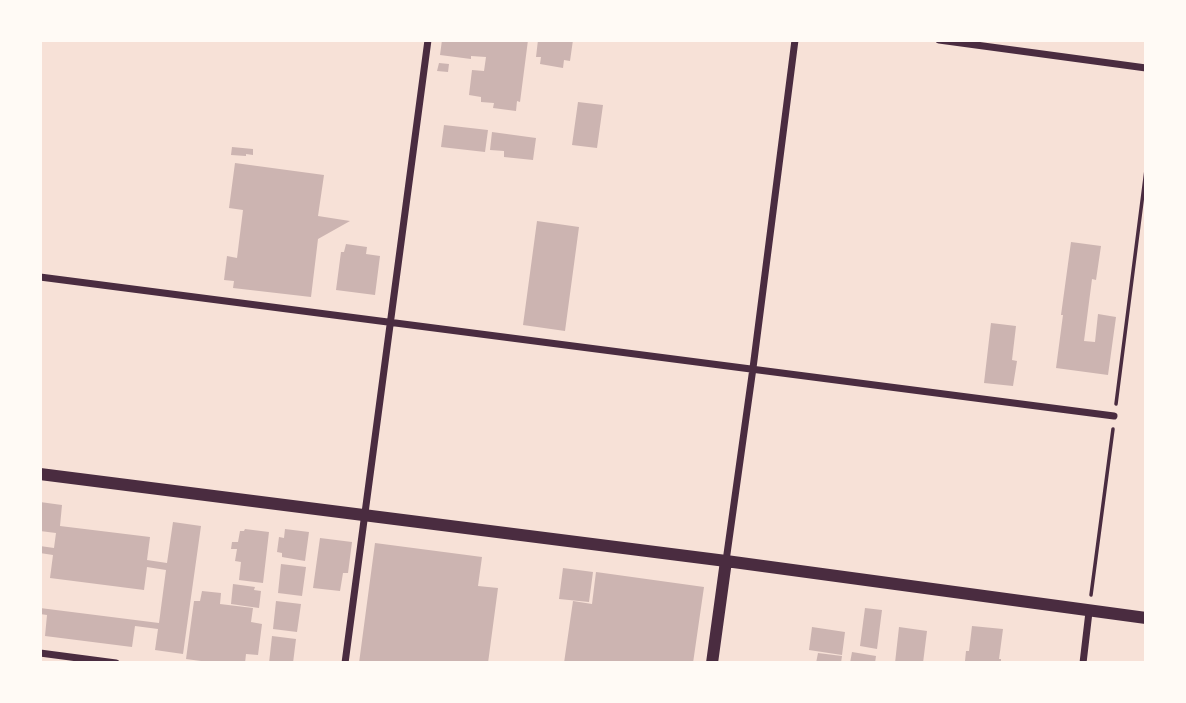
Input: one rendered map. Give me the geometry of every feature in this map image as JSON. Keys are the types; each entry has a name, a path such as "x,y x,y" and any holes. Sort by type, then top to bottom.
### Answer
{"street":[{"path":"345,663 428,40"},
{"path":"712,663 795,40"},
{"path":"939,40 1146,68"},
{"path":"40,277 1114,416"},
{"path":"40,474 726,561 1146,618"},
{"path":"1083,663 1089,612"},
{"path":"40,653 117,663"}],"path":[{"path":"1089,612 1146,170"}],"building":[{"path":"442,40 528,40 520,102 517,101 516,111 493,108 494,103 481,102 481,97 469,95 472,70 484,71 486,57 471,56 471,59 440,55"},
{"path":"538,40 573,40 570,61 564,60 563,68 540,64 541,57 536,57"},
{"path":"439,63 449,64 448,72 437,71"},
{"path":"578,102 603,105 597,148 572,145"},
{"path":"444,125 488,130 485,152 441,147"},
{"path":"492,132 536,138 533,160 504,157 504,151 490,150"},
{"path":"232,147 253,149 253,155 231,155"},
{"path":"235,163 324,175 318,216 350,221 318,239 311,297 233,288 234,281 224,280 227,256 237,258 243,210 229,208"},
{"path":"537,221 579,227 565,331 523,325"},
{"path":"1071,242 1101,246 1096,280 1092,279 1084,341 1095,342 1098,314 1116,317 1108,375 1056,368"},
{"path":"346,244 367,247 366,254 380,256 375,295 336,290 341,252 344,252"},
{"path":"991,323 1016,326 1012,360 1017,361 1013,386 984,383"},
{"path":"40,502 62,505 60,526 150,537 147,560 167,563 173,522 201,526 183,654 155,650 158,629 135,626 132,647 45,636 47,615 40,614 40,608 159,623 166,570 147,567 144,590 50,578 53,555 40,553 40,546 54,548 56,533 40,531"},
{"path":"245,529 269,532 263,583 239,580 241,562 235,561 237,549 231,549 232,542 238,542 240,531"},
{"path":"285,529 309,532 305,561 282,557 282,553 277,552 279,537 284,538"},
{"path":"320,538 352,542 348,573 343,573 340,591 313,588"},
{"path":"375,543 482,557 478,586 498,588 488,663 359,663"},
{"path":"281,564 306,567 302,596 278,593"},
{"path":"563,568 593,572 589,602 559,599"},
{"path":"596,572 704,587 693,663 564,663 573,601 592,604"},
{"path":"233,584 255,587 254,590 261,591 259,608 231,604"},
{"path":"202,591 221,593 220,604 253,608 251,622 262,624 258,655 246,654 245,663 186,659 194,601 200,601"},
{"path":"276,601 301,604 297,632 273,629"},
{"path":"865,608 882,610 877,649 860,646"},
{"path":"972,626 1003,629 999,659 1001,663 965,661"},
{"path":"812,627 845,632 842,655 809,650"},
{"path":"899,627 927,631 923,663 895,663"},
{"path":"272,636 296,639 293,663 269,663"},
{"path":"852,652 876,656 875,663 850,663"},
{"path":"818,653 842,656 841,663 816,663"}]}
